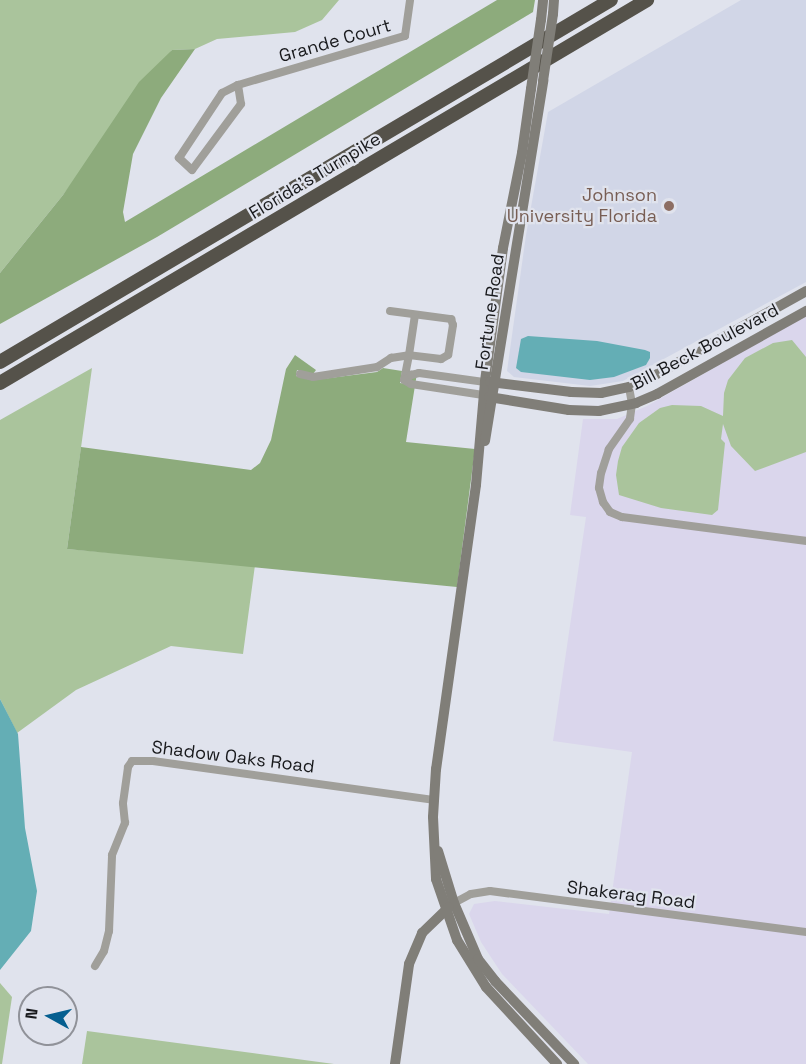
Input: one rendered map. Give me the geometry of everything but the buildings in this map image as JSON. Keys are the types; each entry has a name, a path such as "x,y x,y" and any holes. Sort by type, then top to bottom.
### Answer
{"highway":[{"name":"Florida's Turnpike","path":"0,362 611,0"},
{"name":"Florida's Turnpike","path":"0,383 647,0"}],"main road":[{"name":"Fortune Road","path":"543,0 484,382 476,485 433,800 434,836 436,879 478,959 495,981 574,1064"},
{"name":"Fortune Road","path":"476,485 494,399 554,0"},
{"name":"Bill Beck Boulevard","path":"484,382 571,392 601,393 629,387 806,291"},
{"name":"Bill Beck Boulevard","path":"483,395 494,399 589,411 632,404 657,394 806,311"},
{"name":"Fortune Road","path":"450,907 469,962 486,987 557,1064"},
{"path":"395,1064 409,964 422,933 450,907"}],"street":[{"name":"Grande Court","path":"238,85 241,104 192,170 179,158 222,93 238,85 405,36 410,0"},
{"path":"496,300 508,302"},
{"path":"300,374 313,377 377,368 391,358 409,355 445,358 448,355 453,325 451,319 390,311"},
{"path":"404,380 415,315"},
{"name":"Bill Beck Boulevard","path":"483,395 411,384 404,380 411,375 419,374 484,382"},
{"path":"629,387 632,404 630,419 609,449 601,473 599,488 603,502 610,512 622,517 806,542"},
{"name":"Shadow Oaks Road","path":"95,966 104,951 109,931 112,855 125,823 123,803 128,767 132,761 153,760 433,800"},
{"name":"Shakerag Road","path":"450,907 471,894 490,891 806,932"}],"shaded area":[{"name":"Johnson University Florida","path":"741,0 806,0 806,282 623,381 590,386 514,377 507,371 526,235 548,112"},
{"path":"806,316 806,1064 588,1064 502,974 481,942 469,914 474,904 495,901 609,914 632,752 553,741 586,517 570,515 583,419 617,419 647,406"}],"green space":[{"path":"0,0 339,0 322,20 295,32 217,39 195,49 172,50 63,195 0,273"},
{"path":"497,0 535,0 533,12 157,237 0,324 0,273 63,195 139,82 172,50 195,49 161,98 133,154 123,212 125,222"},
{"path":"792,340 806,357 806,452 755,471 731,446 723,424 721,439 725,443 718,510 712,515 661,508 619,495 616,475 618,461 622,447 639,423 660,408 672,405 701,406 723,416 724,393 728,380 745,358 773,343"},
{"path":"295,355 316,370 313,374 297,370 296,376 314,380 377,372 383,368 402,371 400,383 407,384 409,372 417,373 406,442 475,449 457,587 67,549 81,447 251,470 260,463 271,440 286,369"},
{"path":"92,368 67,549 255,565 243,654 171,646 76,690 17,733 0,699 0,420"},
{"path":"0,983 12,997 2,1064 0,1064"},
{"path":"87,1031 334,1064 82,1064"}],"water":[{"path":"528,336 597,341 645,350 650,352 650,358 646,365 614,377 590,380 521,372 516,368 521,339"},
{"path":"0,699 18,734 25,828 37,891 31,931 0,970"}],"place":[{"name":"Johnson University Florida","path":"669,206"}]}
